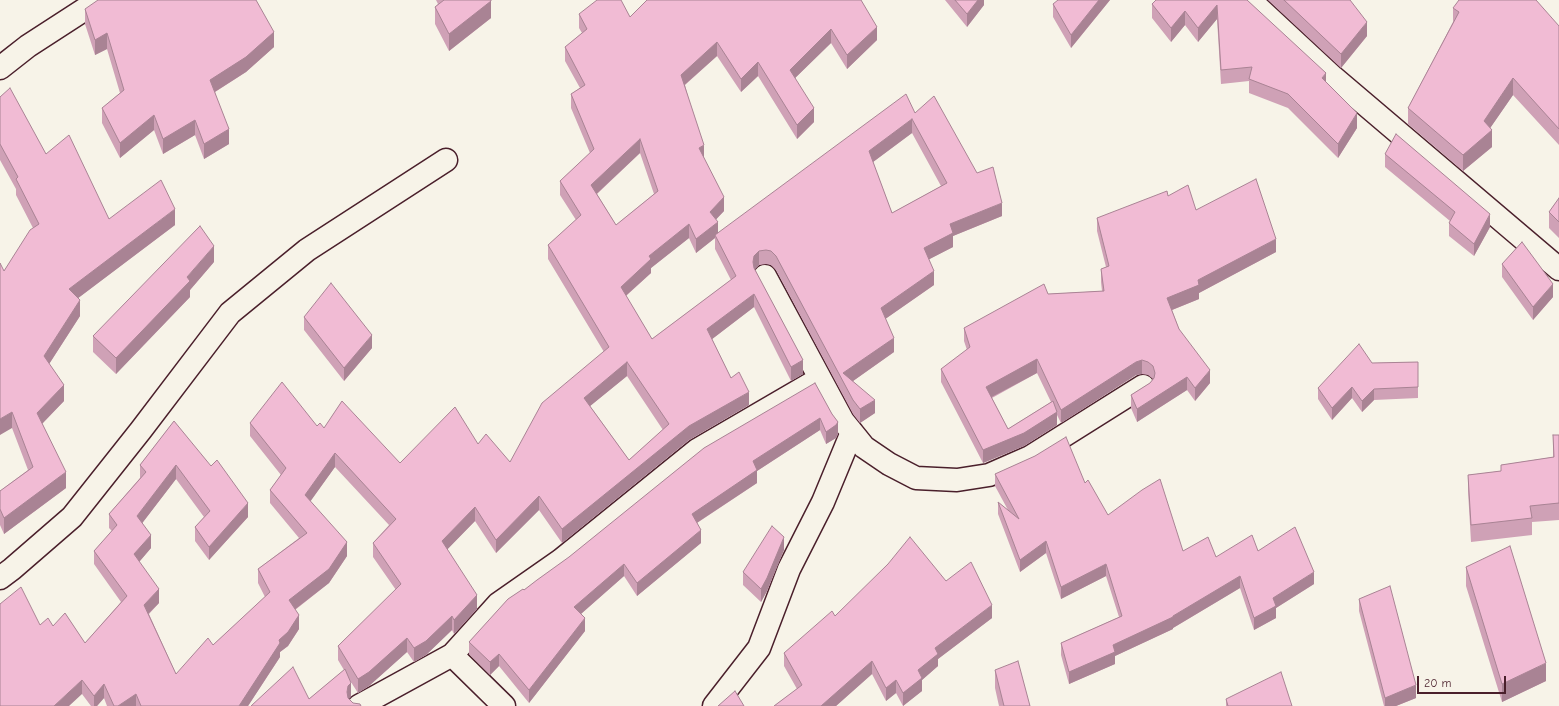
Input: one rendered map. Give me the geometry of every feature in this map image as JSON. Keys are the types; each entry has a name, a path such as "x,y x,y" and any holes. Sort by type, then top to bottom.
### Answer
{"street":[{"path":"0,68 28,46 99,0"},
{"path":"1250,0 1333,76 1559,269"},
{"path":"0,578 72,517 230,314 307,250 446,160"},
{"path":"765,276 819,379 843,421 864,447 889,464 916,478 957,480 989,475 1030,457 1143,386"},
{"path":"359,706 452,655 498,604 561,560 697,450 819,379"},
{"path":"714,706 759,648 789,569 823,502 852,432"},
{"path":"452,655 504,706"}],"building":[{"path":"98,0 256,0 274,32 246,57 210,80 229,129 204,144 195,120 163,139 154,115 120,143 102,108 124,90 107,33 95,40 85,9"},
{"path":"444,0 491,1 449,34 435,7"},
{"path":"597,0 621,0 630,17 647,0 861,0 877,27 847,55 831,29 790,70 814,108 797,125 758,62 741,79 717,42 681,75 704,145 699,148 724,197 710,212 718,222 696,239 689,224 649,256 651,259 621,287 652,339 736,276 715,235 906,94 915,113 934,96 977,173 993,167 1002,203 950,224 953,233 924,248 934,271 881,308 894,338 843,373 875,400 860,409 853,400 776,256 771,251 759,251 754,256 754,268 803,360 791,367 754,294 707,329 731,378 739,372 749,392 689,426 562,529 539,496 496,540 475,507 442,541 477,595 454,620 452,616 426,641 414,648 407,638 369,672 358,679 338,646 401,584 373,543 396,519 335,453 305,495 347,542 329,569 289,600 299,615 288,632 279,640 280,643 239,706 141,706 136,694 118,706 114,706 104,684 94,696 82,680 54,706 0,706 0,604 21,587 40,625 48,618 53,626 65,613 85,643 127,596 94,551 117,525 109,514 146,472 140,465 174,421 211,466 217,460 248,503 209,547 195,527 210,511 176,465 137,516 151,535 134,554 159,589 144,605 176,674 208,638 213,645 270,592 258,569 307,533 270,490 286,468 250,423 282,382 317,426 320,423 324,428 342,401 400,463 455,407 478,444 486,434 510,462 542,403 609,347 548,245 581,215 560,181 594,149 571,94 585,85 565,47 587,29 579,14","holes":["912,119 947,183 892,213 869,151","640,139 658,191 616,225 591,185","627,362 669,424 629,460 584,398"]},
{"path":"955,0 978,0 967,14"},
{"path":"1058,0 1099,0 1071,35 1053,4"},
{"path":"1156,0 1247,0 1326,73 1322,78 1357,113 1338,144 1288,94 1249,79 1252,67 1221,70 1217,5 1198,28 1185,11 1171,28 1152,4"},
{"path":"1284,0 1350,0 1367,22 1341,54"},
{"path":"1459,0 1536,0 1559,26 1559,129 1513,78 1484,121 1492,130 1463,155 1408,108 1459,12 1453,8"},
{"path":"10,88 46,154 69,135 109,219 161,180 175,209 69,289 80,300 44,356 64,385 37,413 66,472 4,518 0,509 0,491 33,467 12,412 0,419 0,263 4,271 30,230 39,224 16,179 18,177 0,144 0,97"},
{"path":"1396,134 1490,214 1474,244 1449,223 1455,212 1385,154"},
{"path":"1256,179 1276,239 1198,280 1199,285 1167,298 1179,329 1210,370 1195,388 1187,377 1137,409 1131,395 1150,383 1154,378 1155,373 1153,366 1142,360 1136,362 1061,410 1037,359 986,387 1008,429 1053,401 1057,412 1024,433 983,450 941,369 970,347 964,328 1044,284 1048,294 1104,291 1101,269 1109,266 1097,218 1167,191 1168,196 1188,185 1196,210"},
{"path":"1559,198 1559,222 1549,212"},
{"path":"200,226 214,246 187,277 190,281 116,358 93,336"},
{"path":"1522,242 1553,284 1533,307 1502,264"},
{"path":"331,283 372,335 344,368 304,317"},
{"path":"1359,344 1372,363 1418,362 1418,387 1374,389 1362,401 1352,387 1332,408 1318,388"},
{"path":"815,383 838,422 836,425 826,432 820,418 753,461 757,470 692,514 701,530 637,583 624,564 574,607 585,618 529,690 499,654 490,662 469,642 508,599 523,589 524,590 569,557 704,448"},
{"path":"1553,435 1559,435 1559,503 1530,506 1532,518 1471,525 1468,475 1501,471 1501,465 1554,457"},
{"path":"1066,437 1085,483 1088,480 1108,515 1142,490 1160,479 1183,551 1208,537 1216,557 1252,535 1258,551 1295,527 1314,572 1273,598 1276,606 1254,618 1240,576 1173,617 1113,645 1115,652 1069,672 1061,643 1122,616 1106,564 1061,587 1046,541 1020,560 998,502 1019,519 995,474 1035,456"},
{"path":"772,526 784,537 761,589 743,572"},
{"path":"910,537 946,581 971,562 992,605 935,648 938,654 918,670 922,678 903,693 896,680 886,688 872,661 821,706 774,706 802,685 784,653 832,611 835,616 888,564"},
{"path":"1510,546 1546,663 1502,684 1466,567"},
{"path":"1390,586 1416,685 1385,698 1359,599"},
{"path":"1018,661 1030,706 1004,706 995,670"},
{"path":"293,667 309,699 345,669 351,683 348,686 348,698 353,703 360,704 361,706 251,706"},
{"path":"1281,672 1292,706 1228,706 1226,699"},
{"path":"735,691 744,706 718,706"}]}
